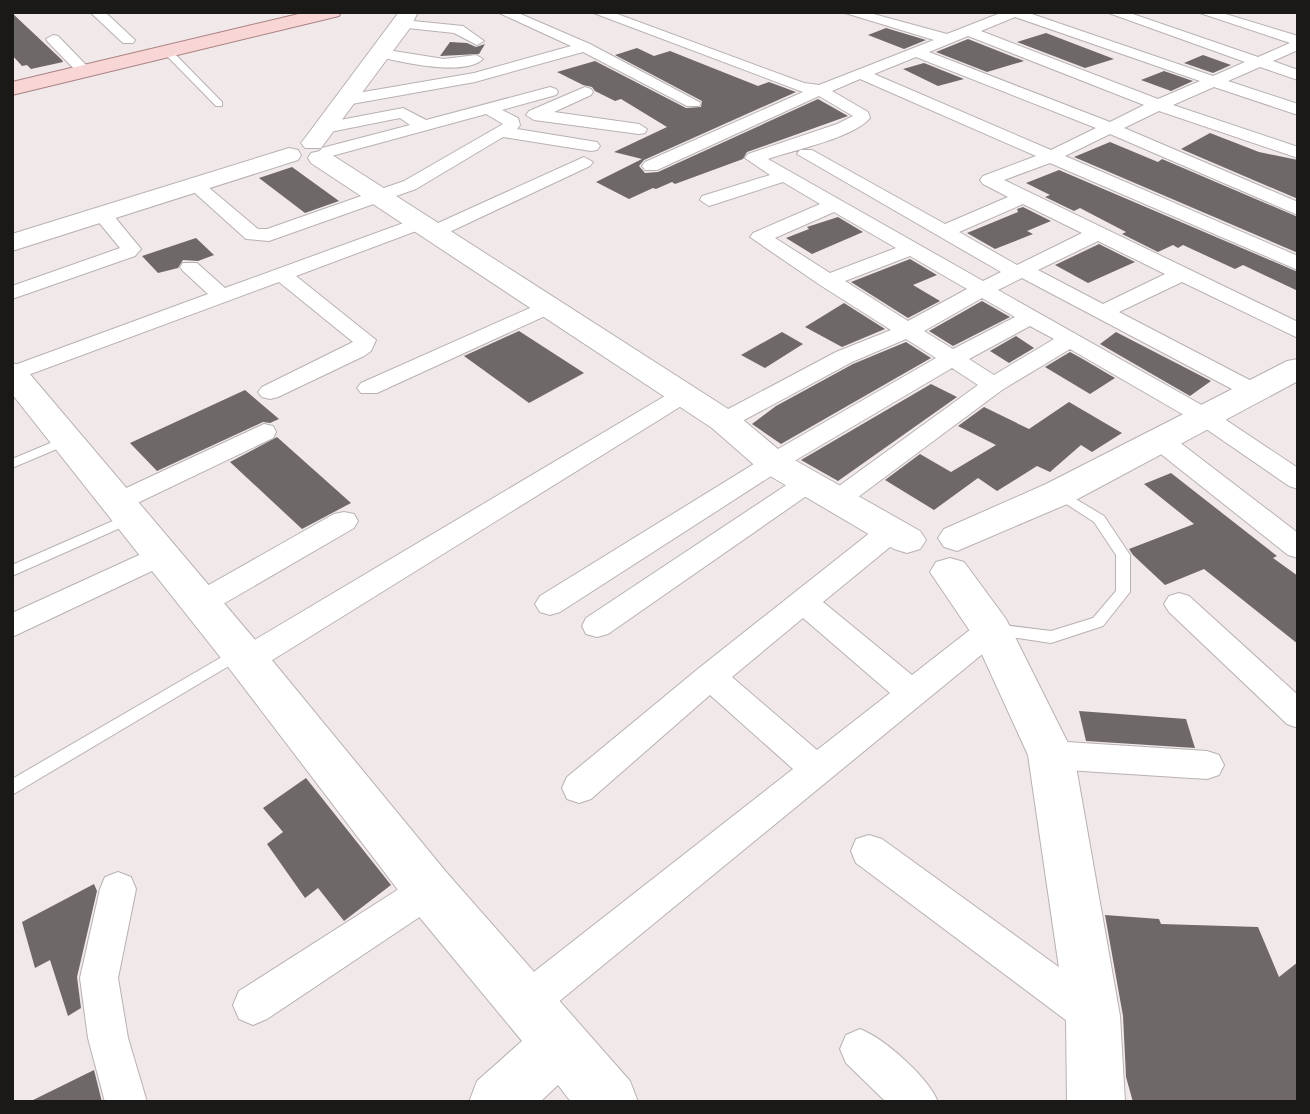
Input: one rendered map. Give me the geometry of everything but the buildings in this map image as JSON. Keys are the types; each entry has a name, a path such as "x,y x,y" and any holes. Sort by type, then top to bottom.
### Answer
{"main road":[{"path":"12,89 330,12"}],"street":[{"path":"97,12 128,40"},
{"path":"504,12 585,47 694,103"},
{"path":"849,12 948,39"},
{"path":"651,166 820,90 863,75 1014,12 1298,110"},
{"path":"1113,12 1298,75"},
{"path":"1204,12 1298,43"},
{"path":"1233,21 1255,12"},
{"path":"609,14 801,87 820,90 859,111 862,118 843,128 754,158 1205,417 1298,480"},
{"path":"322,145 346,100 406,18 458,29 477,41"},
{"path":"968,31 1158,106 1298,153"},
{"path":"53,39 85,72"},
{"path":"1298,43 1262,63 1212,82 1050,157 989,180 1298,331"},
{"path":"346,100 475,77 585,47"},
{"path":"917,52 1110,128 1298,209"},
{"path":"381,53 444,64 476,59"},
{"path":"863,75 1298,264"},
{"path":"322,145 425,127 550,92"},
{"path":"195,185 253,234 261,236 381,198 419,180 506,129 585,92"},
{"path":"489,110 512,122 506,129"},
{"path":"12,243 289,155 301,160 322,145 403,113 425,127"},
{"path":"535,114 639,129"},
{"path":"506,129 588,154 427,227 281,274 13,373 244,656 429,890 568,1053"},
{"path":"322,145 381,198 724,421 772,462 899,536 915,565 932,572 953,555 1059,493 1296,371"},
{"path":"806,155 943,232 1255,392"},
{"path":"709,200 785,176"},
{"path":"943,232 1023,197"},
{"path":"835,204 760,237 827,281 864,320 907,331 994,385"},
{"path":"12,293 128,252 131,248 102,214"},
{"path":"879,230 911,214"},
{"path":"724,421 844,357 907,331 982,289 1098,233"},
{"path":"827,281 913,248"},
{"path":"190,267 222,296"},
{"path":"270,393 356,351 363,346 365,340 281,274"},
{"path":"1103,312 1182,274"},
{"path":"369,388 548,306"},
{"path":"550,604 772,462 951,358 1031,317"},
{"path":"844,357 864,320"},
{"path":"837,500 994,385 1070,340"},
{"path":"244,656 683,395"},
{"path":"125,510 264,432"},
{"path":"1161,441 1298,548"},
{"path":"597,626 806,484"},
{"path":"201,603 344,521"},
{"path":"579,788 710,677 804,603 899,536"},
{"path":"12,625 161,555"},
{"path":"953,555 1051,755 1093,1016 1096,1102"},
{"path":"804,603 912,693"},
{"path":"1179,604 1298,715"},
{"path":"533,1102 568,1053 817,769 990,630"},
{"path":"710,677 817,769"},
{"path":"1051,755 1207,765"},
{"path":"869,851 1093,1016"},
{"path":"118,889 99,978 107,1038 126,1102"},
{"path":"253,1005 429,890"},
{"path":"860,1049 917,1102"},
{"path":"498,1102 568,1053"}],"lane":[{"path":"168,52 219,104"},
{"path":"12,464 67,440"},
{"path":"990,630 1051,637 1098,622 1123,592 1123,555 1099,519 1059,493"},
{"path":"12,571 125,510"},
{"path":"12,788 244,656"}]}
